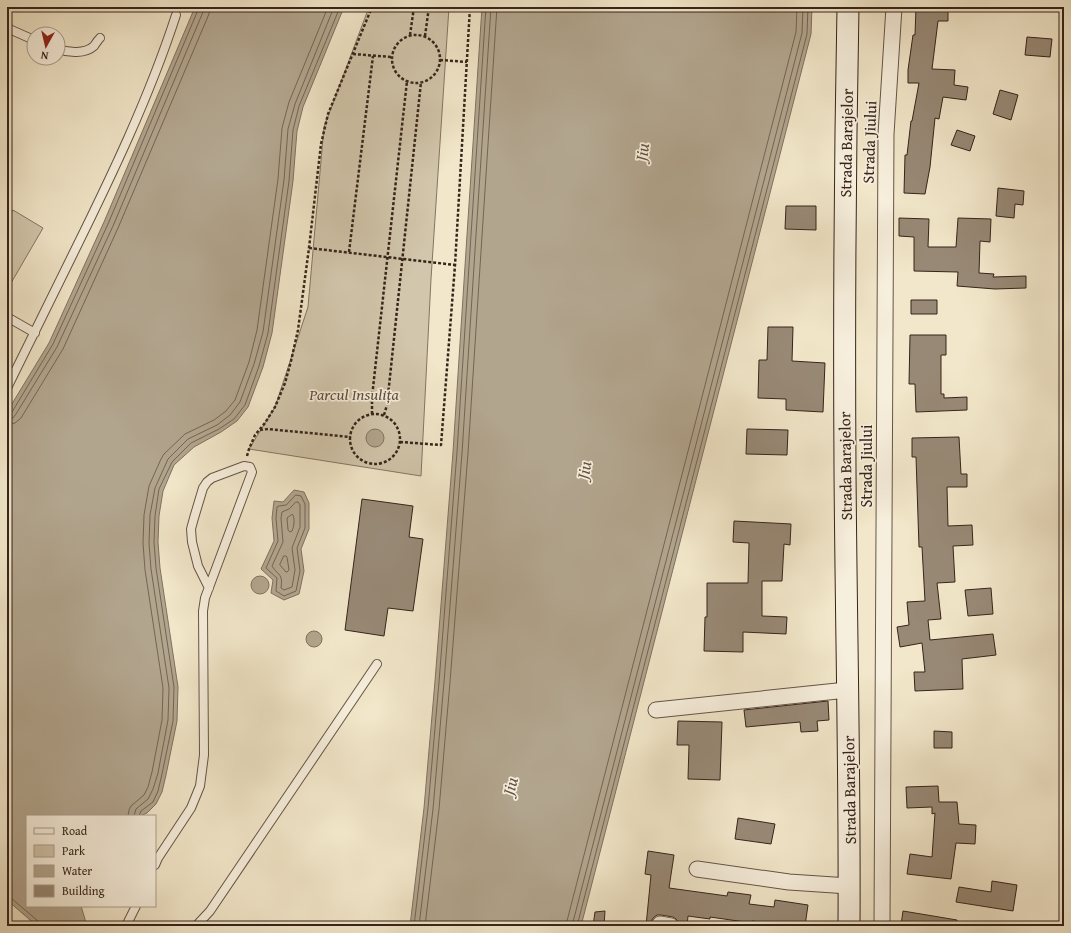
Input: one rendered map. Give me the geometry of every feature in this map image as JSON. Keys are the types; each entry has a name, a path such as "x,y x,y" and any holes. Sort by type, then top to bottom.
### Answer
{"main road":[{"name":"Strada Barajelor","path":"848,7 844,368 850,785 849,926"}],"street":[{"name":"Strada Jiului","path":"882,926 886,134 894,7"},
{"path":"656,710 848,690"},
{"path":"697,869 789,882 850,886"}],"lane":[{"path":"7,388 120,156 149,88 176,15"},
{"path":"7,28 26,36"},
{"path":"66,51 84,51 93,47 100,38"},
{"path":"7,317 35,333"},
{"path":"156,863 191,808 200,786 204,755 203,611 209,588 252,472 250,468 244,466 212,478 207,482 203,488 194,518 191,529 192,542 198,566 209,588"},
{"path":"196,926 210,911 377,664"},
{"path":"126,926 136,907"}],"path":[{"path":"244,466 255,435 275,407 285,383 298,330 324,127 372,7"},
{"path":"410,35 414,7"},
{"path":"425,36 429,7"},
{"path":"400,442 441,445 455,265 470,7"},
{"path":"418,34 425,36 432,40 437,46 440,53 439,68 428,80 414,83 407,81 394,69 392,57 394,50 403,38 418,34"},
{"path":"353,54 392,57"},
{"path":"349,252 373,56"},
{"path":"440,60 467,62"},
{"path":"372,414 387,257 407,81"},
{"path":"384,415 387,405 421,82"},
{"path":"309,248 455,265"},
{"path":"372,414 384,415 391,419 397,426 400,433 398,450 393,457 386,462 378,464 370,464 362,460 355,455 351,448 350,437 355,424 360,418 372,414"},
{"path":"259,430 268,429 350,437"}],"green space":[{"name":"Parcul Insulița","path":"369,7 449,7 431,279 421,476 249,449 275,407 308,307 324,127"},
{"path":"13,210 43,228 7,290 7,221"}],"water":[{"path":"195,7 344,7 303,107 297,131 293,181 272,333 263,367 248,407 237,421 194,447 174,465 163,491 159,516 158,542 160,568 178,687 177,721 162,792 156,804 147,813 142,815 26,815 26,907 81,907 87,926 37,926 7,900 7,412 49,343 104,222"},
{"name":"Jiu","path":"482,7 812,7 811,34 581,926 410,926 424,808 453,452"},
{"path":"375,429 381,432 384,438 381,444 375,447 369,444 366,438 369,432"},
{"path":"294,490 304,492 309,503 309,529 301,549 304,571 299,594 284,600 271,593 273,580 261,569 274,541 272,518 274,501 283,502"},
{"path":"260,576 266,579 269,585 266,591 260,594 254,591 251,585 254,579"},
{"path":"314,631 321,636 322,639 317,646 314,647 307,642 306,639 311,632"}],"building":[{"path":"916,7 948,7 948,21 938,21 932,69 955,70 954,85 968,87 966,100 943,97 939,119 935,118 930,167 925,194 904,193 905,155 907,155 911,121 919,83 908,83 908,70 913,35 915,35"},
{"path":"1027,37 1052,39 1050,57 1025,55"},
{"path":"1000,90 1018,95 1011,120 993,114"},
{"path":"957,130 975,136 970,151 951,145"},
{"path":"998,188 1024,191 1023,205 1015,204 1014,218 996,216"},
{"path":"786,206 816,206 816,230 785,229"},
{"path":"899,218 929,219 928,247 956,247 958,218 991,219 990,242 980,241 979,273 994,274 993,277 1026,276 1026,288 995,289 957,286 958,272 914,271 914,237 899,236"},
{"path":"911,300 937,300 937,314 911,314"},
{"path":"768,327 793,327 792,361 825,363 823,412 786,410 786,399 758,398 759,360 767,360"},
{"path":"910,335 946,335 946,355 941,355 941,394 944,394 944,398 967,397 967,410 916,412 915,384 909,384"},
{"path":"747,429 788,430 787,455 746,454"},
{"path":"959,437 961,474 967,474 967,487 947,487 948,526 972,525 973,545 953,546 955,582 937,583 941,619 928,620 930,640 993,634 996,655 962,659 963,689 915,691 914,672 925,672 922,643 900,647 897,627 909,625 907,602 925,601 922,547 919,547 916,457 912,457 912,438"},
{"path":"362,499 413,506 409,537 423,539 413,611 388,608 384,636 345,630"},
{"path":"734,521 791,524 790,545 784,544 782,581 762,581 762,616 787,617 786,634 743,632 743,652 704,651 705,617 707,617 707,583 748,583 749,543 733,542"},
{"path":"991,588 993,614 968,616 965,590"},
{"path":"828,701 829,720 817,721 818,731 801,732 800,722 746,727 744,710"},
{"path":"678,721 722,722 720,780 688,779 689,745 677,745"},
{"path":"934,731 952,732 952,748 934,748"},
{"path":"938,786 939,802 957,802 959,824 976,825 975,844 956,843 951,879 907,874 910,854 932,857 935,813 932,814 932,807 907,808 906,787"},
{"path":"738,818 775,824 771,844 735,839"},
{"path":"648,851 674,855 669,888 727,896 728,892 751,895 749,904 774,907 775,900 808,905 805,926 788,926 752,921 752,923 710,917 710,919 688,916 687,926 680,926 673,917 657,915 653,918 651,926 646,926 651,875 645,874"},
{"path":"992,881 1017,885 1013,911 956,902 959,887 991,892"},
{"path":"605,911 604,926 593,926 595,912"},
{"path":"903,911 957,920 956,926 901,925"}]}
